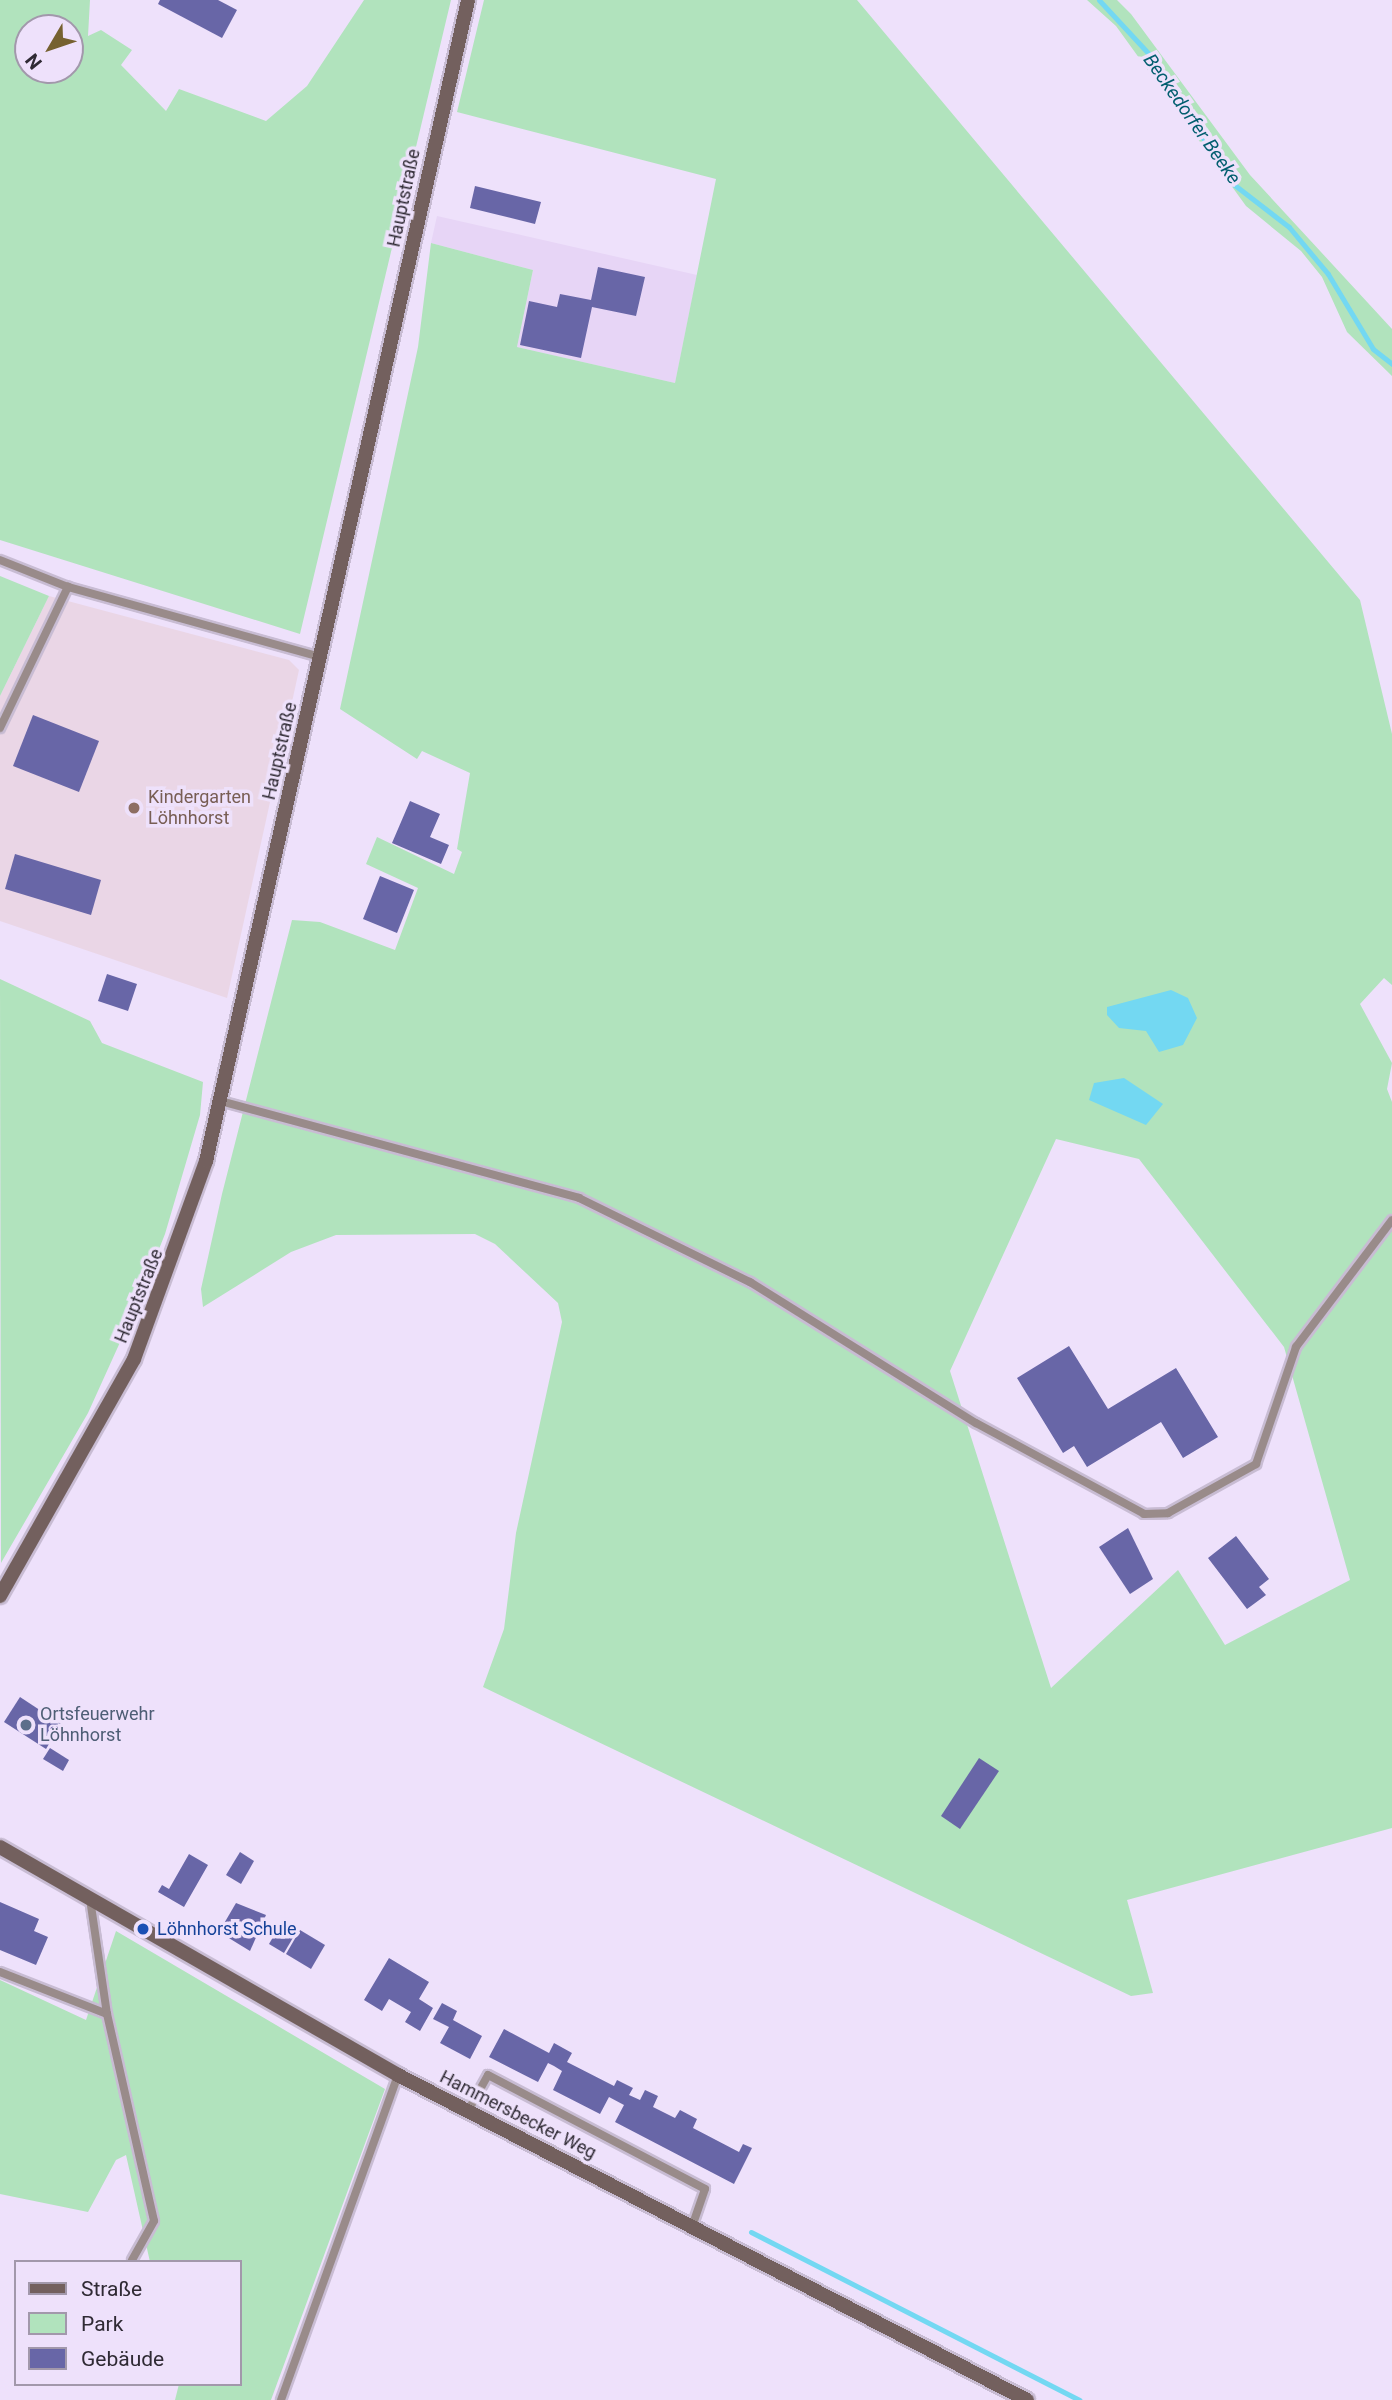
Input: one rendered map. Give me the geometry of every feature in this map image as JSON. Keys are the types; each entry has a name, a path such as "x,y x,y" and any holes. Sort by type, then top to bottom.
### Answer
{"street":[{"name":"Hauptstraße","path":"0,1596 134,1359 183,1238 220,1101 468,0"},
{"name":"Hammersbecker Weg","path":"0,1847 398,2075 1027,2400"}],"lane":[{"path":"0,559 68,587 321,657"},
{"path":"0,728 68,587"},
{"path":"220,1101 579,1198 750,1282 976,1423 1144,1514 1168,1513 1256,1464 1296,1347 1392,1220"},
{"path":"90,1899 107,2014 154,2221 132,2260"},
{"path":"0,1972 107,2014"},
{"path":"281,2400 398,2075"},
{"path":"468,2111 488,2076 705,2189 692,2226"}],"shaded area":[{"path":"437,216 697,275 675,383 517,347 533,270 431,243"},
{"name":"Kindergarten Löhnhorst","path":"49,596 289,660 299,670 227,998 0,921 0,696"}],"green space":[{"path":"0,0 90,0 88,36 101,30 132,50 121,65 166,111 179,89 266,121 307,86 364,0 451,0 300,634 0,540"},
{"path":"484,0 857,0 1360,600 1392,734 1392,985 1384,978 1360,1004 1392,1063 1387,1089 1392,1102 1392,1828 1127,1900 1153,1993 1131,1996 483,1687 504,1629 516,1533 562,1322 558,1303 495,1244 475,1234 336,1235 291,1252 203,1307 201,1289 222,1194 292,920 320,922 395,950 418,888 366,864 377,837 454,874 462,852 457,849 470,773 422,751 417,759 340,709 418,347 431,243 533,270 517,347 675,383 716,179 457,112","holes":["1056,1139 1139,1159 1284,1347 1350,1580 1225,1645 1178,1570 1051,1688 950,1371"]},
{"path":"1087,0 1117,0 1131,14 1250,175 1392,329 1392,376 1347,332 1322,277 1301,251 1246,206 1116,26"},
{"path":"0,576 49,596 0,696"},
{"path":"0,979 90,1021 102,1043 203,1082 200,1115 165,1234 136,1307 88,1413 1,1563"},
{"path":"116,1931 385,2089 271,2400 175,2400 178,2386 242,2386 242,2260 150,2260 126,2155 116,2160 88,2212 0,2194 0,1980 86,2020"}],"water":[{"path":"1171,990 1188,998 1197,1018 1183,1045 1159,1052 1146,1031 1119,1028 1107,1015 1107,1007"},
{"path":"1124,1078 1163,1104 1146,1125 1089,1100 1094,1083"}],"building":[{"path":"160,0 218,0 237,10 222,38 158,4"},
{"path":"475,186 541,202 535,224 470,208"},
{"path":"598,267 645,277 636,316 592,307 581,358 520,345 529,301 557,307 560,294 591,300"},
{"path":"33,715 99,741 79,792 13,766"},
{"path":"410,801 440,814 430,837 449,845 441,864 392,843"},
{"path":"15,854 101,880 91,915 5,889"},
{"path":"380,876 414,890 397,933 363,919"},
{"path":"107,974 137,984 128,1011 98,1001"},
{"path":"1069,1346 1108,1409 1176,1368 1218,1437 1183,1458 1161,1422 1087,1467 1074,1446 1063,1453 1017,1378"},
{"path":"1128,1528 1153,1579 1130,1594 1099,1547"},
{"path":"1236,1536 1269,1579 1259,1587 1266,1595 1247,1609 1208,1558"},
{"path":"20,1697 61,1724 46,1749 4,1722"},
{"path":"50,1748 69,1760 63,1771 43,1759"},
{"path":"979,1758 999,1771 960,1829 941,1816"},
{"path":"240,1852 254,1861 241,1884 226,1875"},
{"path":"189,1854 208,1865 184,1907 158,1892 162,1885 169,1889"},
{"path":"0,1902 39,1919 34,1931 48,1937 36,1965 0,1950"},
{"path":"236,1903 266,1915 250,1951 219,1932"},
{"path":"279,1927 294,1936 284,1953 269,1944"},
{"path":"300,1930 325,1945 311,1969 286,1954"},
{"path":"389,1958 429,1982 419,1999 433,2008 420,2031 405,2022 411,2012 389,1999 382,2011 364,2000"},
{"path":"442,2003 457,2011 453,2020 482,2036 470,2059 440,2043 449,2027 433,2019"},
{"path":"504,2029 549,2053 554,2043 572,2053 567,2062 614,2086 617,2080 633,2088 629,2095 640,2100 645,2090 658,2096 653,2107 675,2118 680,2110 697,2119 693,2128 739,2152 743,2144 752,2148 734,2184 615,2122 624,2105 609,2097 600,2114 553,2090 562,2071 554,2066 548,2063 538,2082 489,2057"}],"waterway":[{"name":"Beckedorfer Beeke","path":"1099,0 1150,55 1232,183 1289,227 1328,274 1373,349 1392,364"},
{"path":"751,2232 1080,2400"}],"place":[{"name":"Kindergarten Löhnhorst","path":"134,808"},
{"name":"Ortsfeuerwehr Löhnhorst","path":"26,1725"},
{"name":"Löhnhorst Schule","path":"143,1929"}]}
